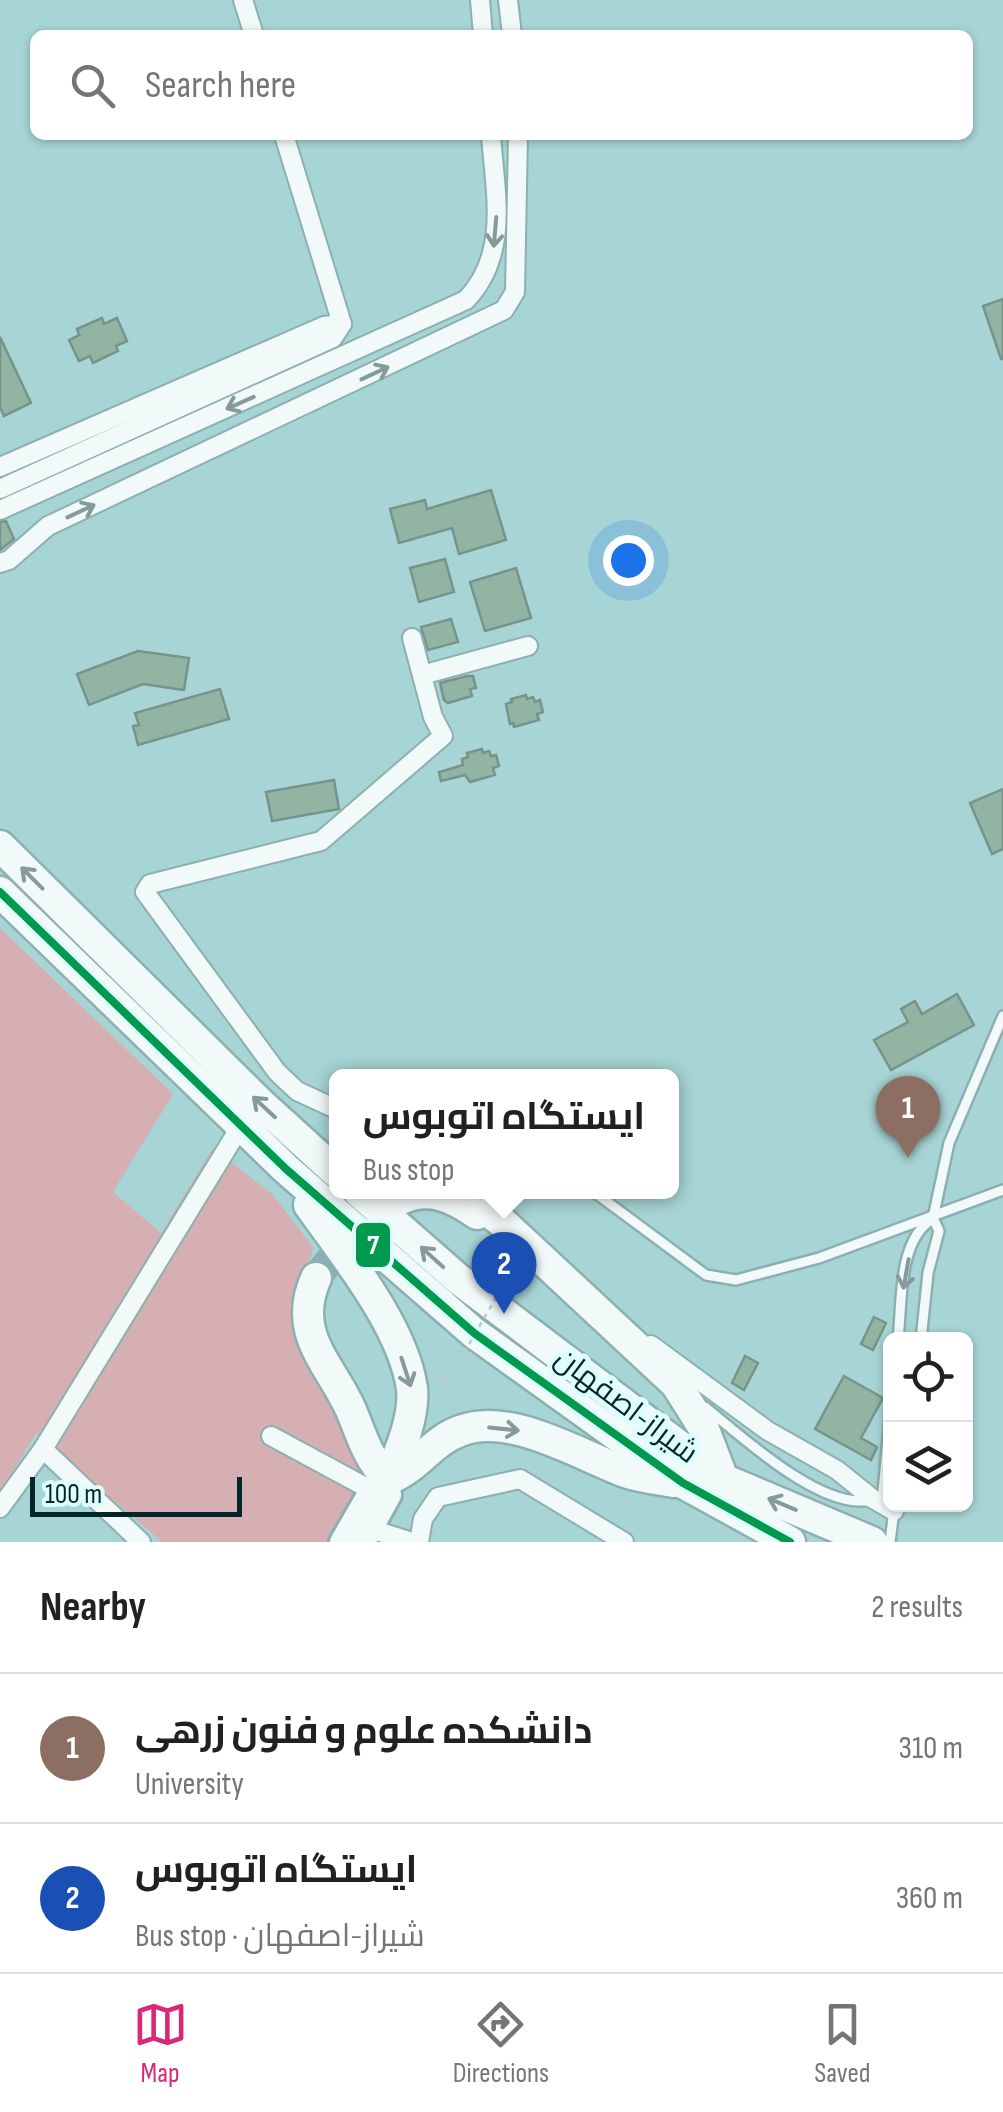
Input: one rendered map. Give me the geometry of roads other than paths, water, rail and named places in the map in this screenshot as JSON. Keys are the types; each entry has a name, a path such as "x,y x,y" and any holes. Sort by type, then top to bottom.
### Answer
{"highway":[{"path":"0,846 259,1102 329,1166"},
{"path":"0,892 286,1169 474,1334 683,1483 790,1542"},
{"path":"286,1169 384,1312 412,1390 403,1445 380,1484"},
{"name":"شیراز-اصفهان","path":"367,1199 457,1278 723,1479 872,1542"},
{"path":"452,1199 660,1380 667,1390 666,1399 655,1414 642,1418"},
{"path":"472,1199 502,1222 676,1384 703,1427 723,1479"},
{"path":"320,1283 319,1321 369,1415 380,1484"},
{"path":"380,1484 404,1473 437,1442 462,1429 482,1426 520,1430 632,1474 683,1483"}],"street":[{"path":"243,0 252,30"},
{"path":"480,0 483,30"},
{"path":"508,0 511,30"},
{"path":"0,489 333,338 342,324 286,140"},
{"path":"0,510 466,300 492,263 497,215 491,140"},
{"path":"0,563 9,560 48,526 504,310 515,292 518,140"},
{"path":"0,466 324,326 342,324"},
{"path":"329,1106 297,1091 277,1072 145,892 150,884 186,873 321,842 443,736 432,717 412,638"},
{"path":"422,676 528,646"},
{"path":"0,1508 42,1449 242,1124"},
{"path":"483,1199 633,1334 768,1430 837,1470 883,1503"},
{"path":"271,1436 380,1484 390,1495 367,1536 416,1542 423,1520 438,1497 520,1478 624,1542"},
{"path":"42,1449 141,1542"},
{"path":"340,1542 380,1484"}],"lane":[{"path":"922,1332 928,1274 939,1231 934,1218 949,1143 1003,1016"},
{"path":"603,1199 706,1275 736,1280 819,1258 1003,1190"},
{"path":"899,1332 906,1270 917,1232 934,1218"},
{"path":"676,1384 766,1455 809,1483 845,1501 873,1499"},
{"path":"890,1542 895,1512"}],"tunnel":[{"path":"316,1278 379,1199"}],"place":[{"name":"دانشکده علوم و فنون زرهی","path":"908,1158"},
{"name":"ایستگاه اتوبوس","path":"504,1314"}]}
